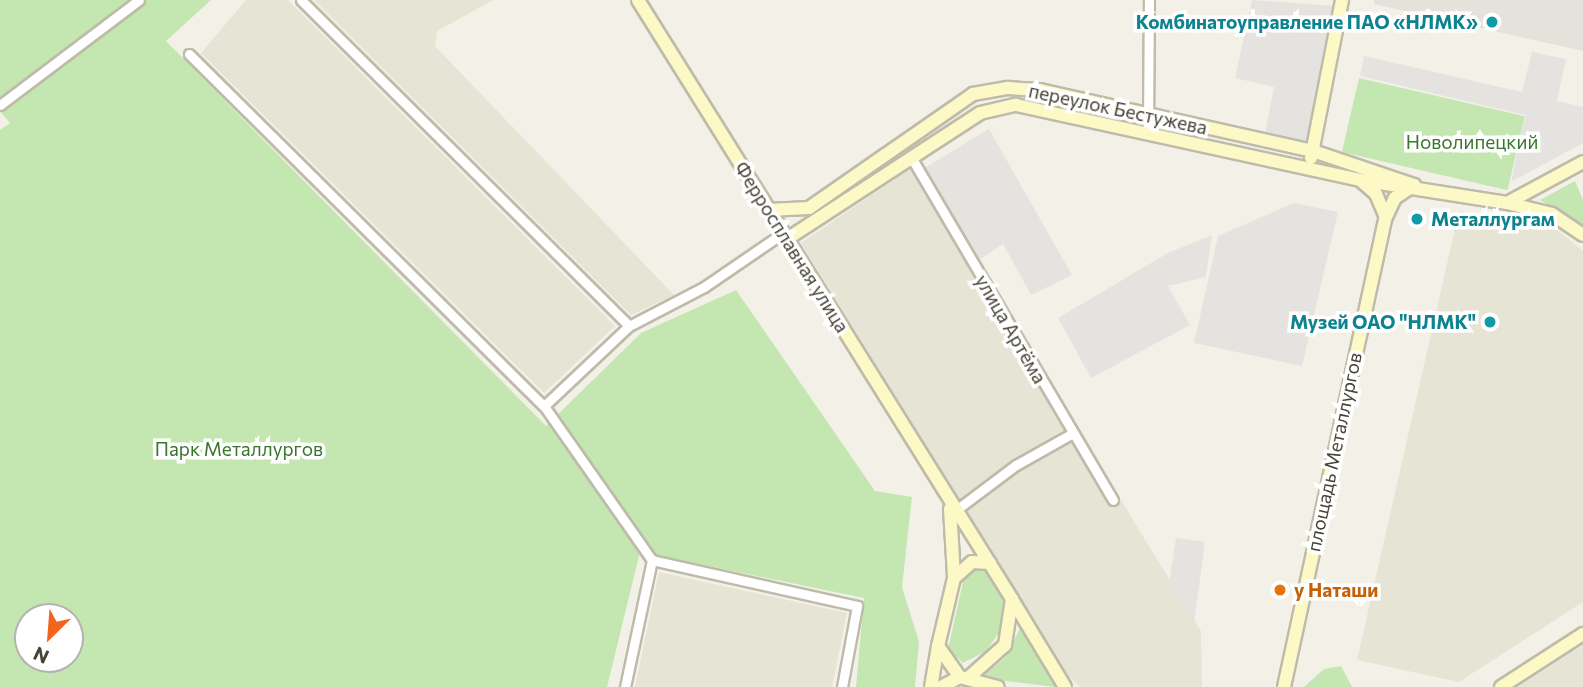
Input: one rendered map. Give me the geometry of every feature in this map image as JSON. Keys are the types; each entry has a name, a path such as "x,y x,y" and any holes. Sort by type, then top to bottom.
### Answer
{"main road":[{"name":"Ферросплавная улица","path":"638,0 1012,599"},
{"path":"1308,167 1342,0"},
{"name":"переулок Бестужева","path":"768,210 809,208 972,94 1040,90 1312,151 1414,185"},
{"name":"переулок Бестужева","path":"785,236 980,113 1016,105 1360,180 1414,185"},
{"path":"1507,203 1583,162"},
{"path":"1360,180 1376,194 1386,217"},
{"path":"1386,217 1395,198 1414,185 1552,214 1583,235"},
{"name":"площадь Металлургов","path":"1284,687 1386,217"},
{"path":"931,687 954,578 956,536 946,495"},
{"path":"954,578 972,562 990,563"},
{"path":"941,687 964,678 1005,645 1012,599"},
{"path":"1012,599 1065,687"},
{"path":"1501,687 1583,634"},
{"path":"938,646 964,678 998,687"}],"street":[{"path":"0,104 139,0"},
{"path":"301,0 629,327"},
{"path":"1148,132 1151,115 1144,21 1149,0"},
{"path":"189,54 544,406 652,560 857,606 842,687"},
{"name":"улица Артёма","path":"911,157 1113,500"},
{"path":"544,406 629,327 704,287 785,236"},
{"path":"956,510 1016,465 1073,433"},
{"path":"625,687 652,560"}],"shaded area":[{"path":"246,0 288,0 615,326 544,393 201,53"},
{"path":"314,0 493,0 437,31 435,46 674,295 631,315"},
{"path":"1252,0 1334,6 1308,142 1265,133 1274,87 1235,78"},
{"path":"1374,0 1583,0 1583,51 1374,4"},
{"path":"1532,52 1566,59 1557,101 1583,107 1583,143 1511,182 1525,115 1360,76 1364,56 1522,92"},
{"path":"989,129 1072,275 1031,295 1003,244 976,262 921,170"},
{"path":"916,165 1201,631 1202,687 1080,687 1068,675 801,243"},
{"path":"1294,203 1338,212 1302,366 1194,343 1218,236"},
{"path":"1459,211 1548,222 1583,251 1583,602 1459,682 1357,660"},
{"path":"1212,235 1206,277 1168,286 1190,325 1091,378 1058,318 1168,253"},
{"path":"1176,538 1205,542 1194,623 1169,585"},
{"path":"659,572 847,613 832,687 635,687"},
{"path":"1583,645 1583,687 1518,687"}],"green space":[{"name":"Парк Металлургов","path":"0,0 211,0 166,41 546,426 641,333 736,290 875,491 912,497 902,587 919,642 915,687 856,687 864,598 640,552 607,687 0,687 0,130 10,123 0,111"},
{"name":"Новолипецкий","path":"1359,78 1525,116 1508,190 1342,152"},
{"path":"1575,181 1583,200 1583,225 1540,200"},
{"path":"977,569 988,572 1006,605 1003,627 986,651 963,663 948,649 965,573"},
{"path":"1021,626 1056,687 981,678 1006,657"},
{"path":"1341,666 1352,687 1304,687 1324,669"}],"place":[{"name":"Комбинатоуправление ПАО «НЛМК»","path":"1492,22"},
{"name":"Металлургам","path":"1417,219"},
{"name":"Музей ОАО \"НЛМК\"","path":"1490,322"},
{"name":"у Наташи","path":"1280,590"}]}
